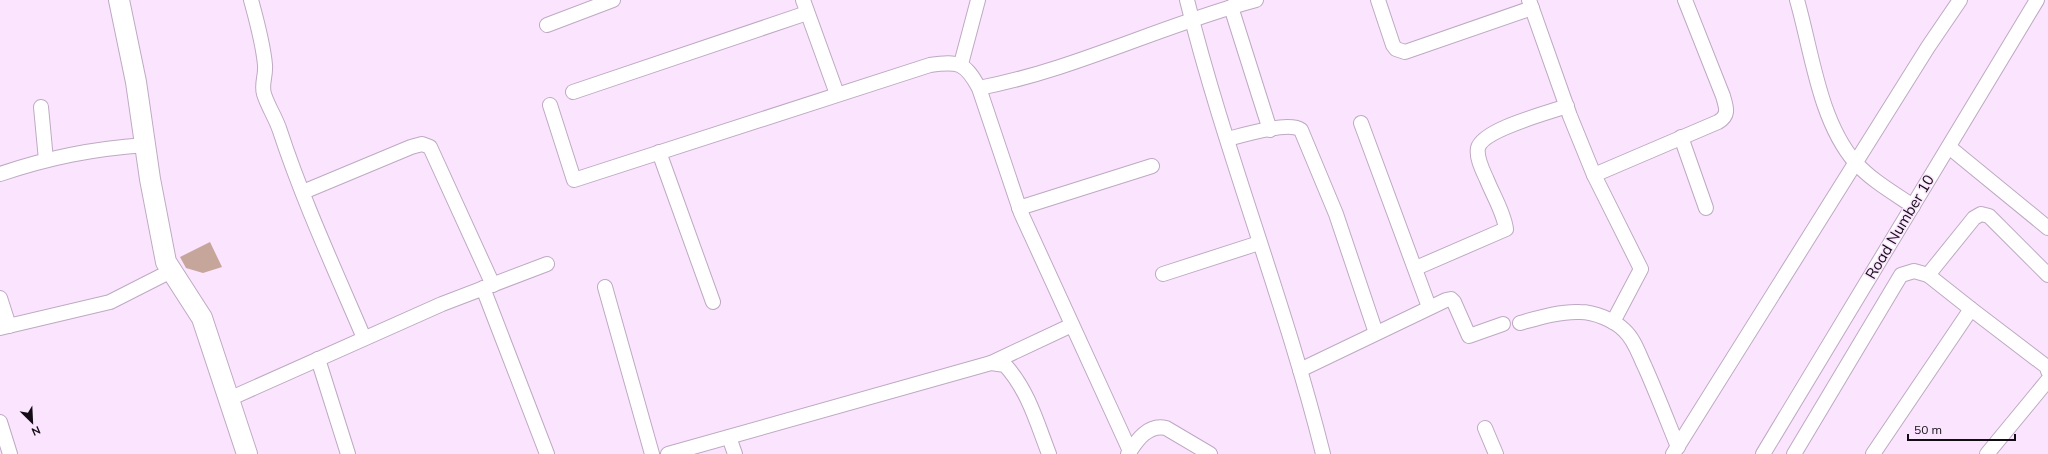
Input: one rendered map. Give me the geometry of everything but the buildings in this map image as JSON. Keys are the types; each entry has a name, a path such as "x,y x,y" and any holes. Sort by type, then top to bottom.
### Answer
{"street":[{"path":"119,0 136,82 145,145 166,262 173,270 202,318 247,454"},
{"path":"251,0 265,59 266,76 262,83 264,94 280,130 289,161 364,338"},
{"path":"547,25 613,0"},
{"path":"961,64 978,0"},
{"path":"1187,0 1228,139 1300,370 1324,454"},
{"path":"979,88 1039,74 1230,7 1256,0"},
{"path":"1378,0 1392,44 1396,49 1405,52 1530,4 1594,175 1641,269 1613,322"},
{"path":"1594,175 1723,119 1727,111 1685,0"},
{"path":"1797,0 1832,124 1840,140 1856,163 1875,182 1913,206"},
{"path":"1675,450 1928,47 1960,0"},
{"name":"Road Number 10","path":"1763,454 2037,0"},
{"path":"573,92 805,7 837,94"},
{"path":"1230,7 1270,130"},
{"path":"550,105 574,180 930,65 948,62 961,64 971,73 979,88 1019,208 1129,452 1146,432 1159,426 1166,428 1210,454"},
{"path":"1416,268 1506,228 1481,166 1478,149 1481,141 1488,135 1506,127 1567,106"},
{"path":"41,108 46,160"},
{"path":"1361,123 1416,268 1429,307"},
{"path":"1228,139 1270,130 1298,127 1304,135 1336,214 1376,333"},
{"path":"1681,137 1706,208"},
{"path":"303,192 411,147 422,144 430,147 488,287 546,454"},
{"path":"0,174 46,160 92,149 145,145"},
{"path":"1949,147 2048,228"},
{"path":"659,152 712,302"},
{"path":"1019,208 1152,166"},
{"path":"1928,275 1974,218 1981,214 1989,216 2048,275"},
{"path":"1163,274 1260,243"},
{"path":"229,399 364,338 547,264"},
{"path":"0,298 4,327 110,302 173,270"},
{"path":"1794,454 1902,275 1914,271 1928,275 2047,367 2048,371"},
{"path":"605,287 652,454"},
{"path":"1300,370 1429,307 1451,299 1454,302 1469,336 1503,324"},
{"path":"1873,454 1971,309"},
{"path":"1520,323 1541,317 1580,312 1597,315 1613,322 1624,330 1634,342 1660,402 1675,450"},
{"path":"668,454 991,363 1072,325"},
{"path":"318,359 348,454"},
{"path":"991,363 1005,365 1015,376 1024,390 1049,454"},
{"path":"1987,454 2048,380"},
{"path":"0,422 10,454"},
{"path":"1485,428 1496,454"},
{"path":"729,437 735,454"}]}
